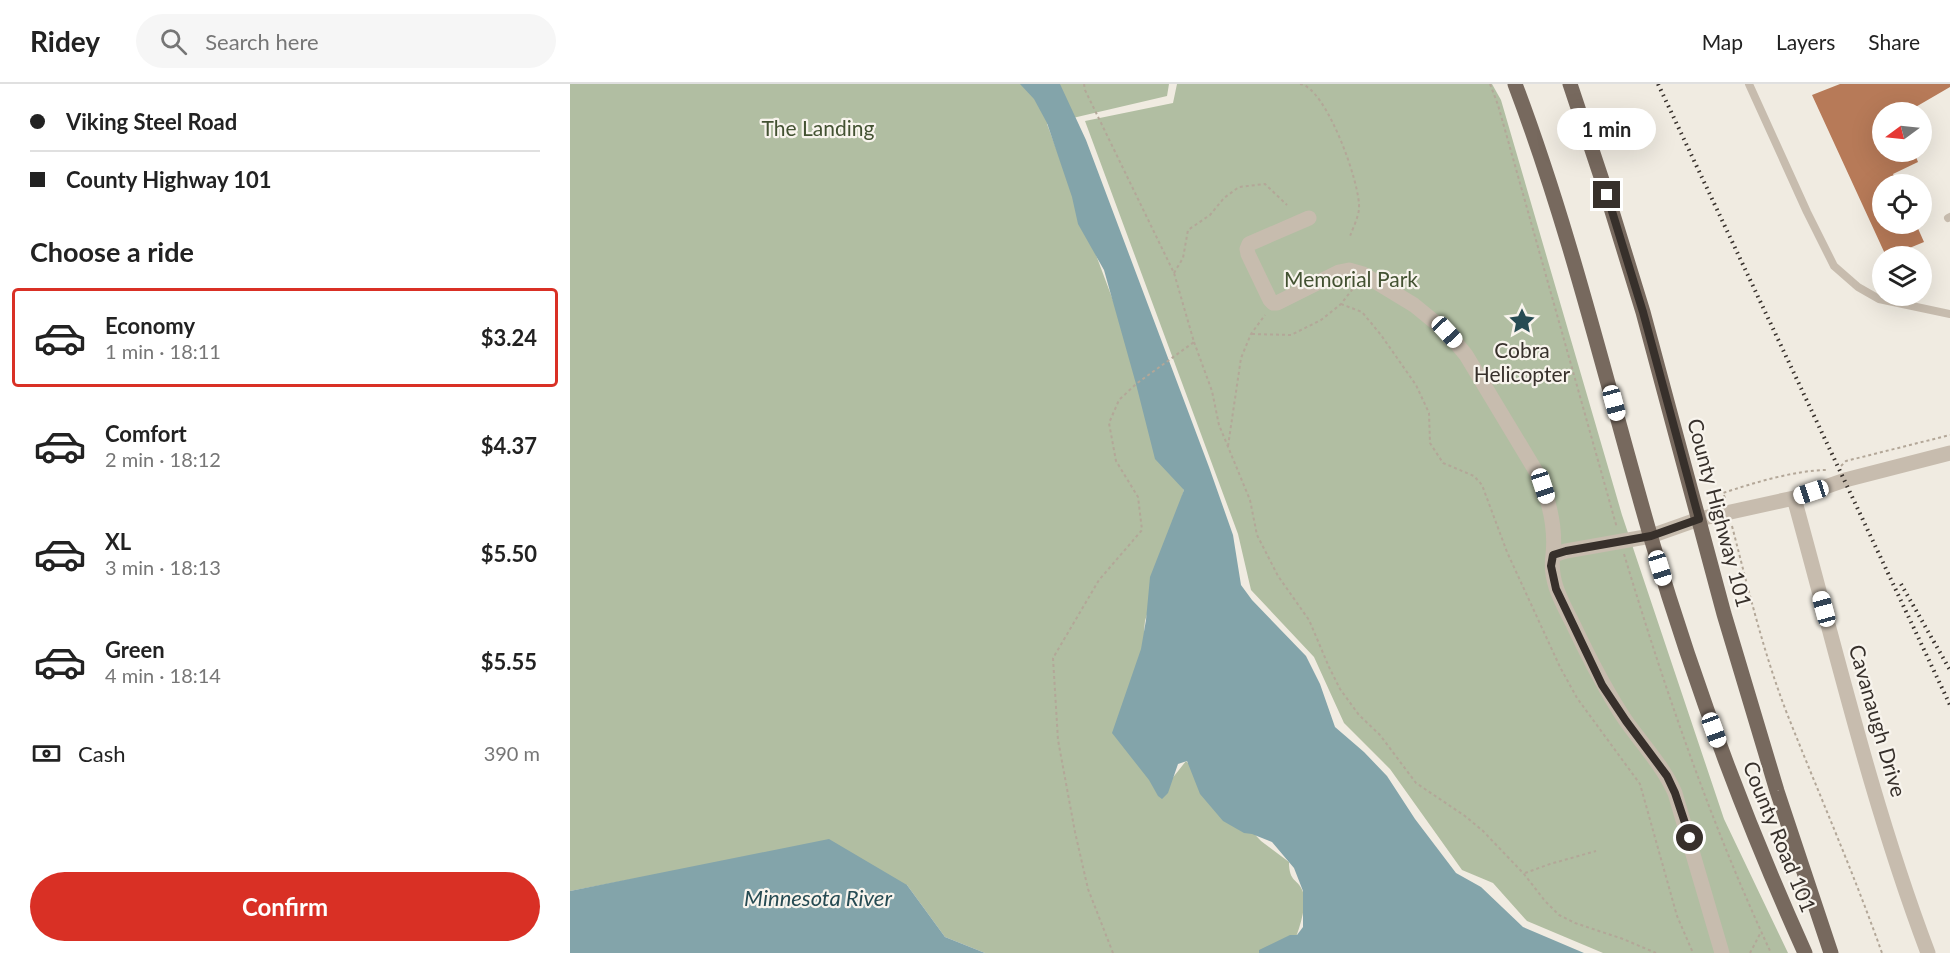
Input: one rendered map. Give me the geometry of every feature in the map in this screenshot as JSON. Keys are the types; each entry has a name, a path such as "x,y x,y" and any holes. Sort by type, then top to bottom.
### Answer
{"main road":[{"name":"County Road 101","path":"1515,84 1567,233 1651,536 1693,671 1736,791 1805,953"},
{"name":"County Highway 101","path":"1570,84 1624,248 1724,614 1777,791 1831,953"}],"street":[{"path":"1309,218 1249,244 1248,254 1270,300 1277,303 1339,272 1349,270 1363,274 1423,312 1447,332 1466,355 1537,472 1552,519 1554,532 1551,566 1556,589 1602,685 1667,776 1675,793 1722,953"},
{"path":"1553,555 1651,536 1699,519 1794,498 1845,480 1950,453"},
{"name":"Cavanaugh Drive","path":"1794,498 1873,788 1904,889 1928,953"}],"lane":[{"path":"1749,84 1834,266 1858,287 1879,299 1950,314"}],"path":[{"path":"1084,84 1090,101 1174,273 1194,342 1212,391 1218,425 1250,500 1257,535 1278,576 1309,620 1341,689 1359,715 1395,753 1416,783 1483,831 1559,915 1656,953"},
{"path":"1300,84 1305,84 1318,97 1341,138 1355,178 1359,210 1350,236"},
{"path":"1490,84 1498,105 1654,654 1690,757 1771,953"},
{"path":"1174,273 1183,258 1188,230 1210,215 1224,198 1239,187 1265,184 1287,205"},
{"path":"1251,334 1291,334 1321,320 1341,304 1363,274"},
{"path":"1227,449 1241,358 1251,334 1273,303"},
{"path":"1341,304 1362,312 1416,385 1429,413 1430,443 1443,463 1474,476 1482,485 1507,552 1560,667 1577,698 1640,783 1677,916 1693,953"},
{"path":"1113,953 1088,889 1075,832 1058,740 1053,658 1099,579 1142,530 1138,497 1116,461 1109,423 1119,400 1194,342"},
{"path":"1839,468 1846,461 1950,435"},
{"path":"1829,470 1815,470 1747,485 1724,493 1749,590 1786,710 1849,864 1882,953"},
{"path":"1524,874 1596,851"},
{"path":"1750,953 1761,932"}],"green space":[{"name":"The Landing","path":"570,84 1169,84 1167,96 1047,124 1184,490 1144,631 1167,785 1186,761 1261,841 1289,862 1290,874 1301,888 1304,899 1301,923 1290,953 985,953 945,937 907,885 633,879 570,891"},
{"name":"Memorial Park","path":"1177,84 1492,84 1501,100 1622,515 1724,819 1788,953 1603,953 1527,921 1493,883 1462,870 1390,769 1344,723 1314,657 1251,590 1238,534 1085,121 1173,103"}],"water":[{"path":"1020,84 1060,84 1086,140 1233,535 1241,585 1252,600 1306,656 1320,684 1335,727 1387,776 1415,819 1456,873 1481,887 1523,927 1584,953 1259,953 1259,950 1290,935 1297,935 1303,927 1303,891 1294,868 1272,842 1244,833 1223,821 1200,794 1187,761 1178,764 1168,793 1162,799 1112,733 1141,649 1150,577 1184,490 1155,459 1104,270 1078,224 1072,197 1047,123 1034,99"},
{"name":"Minnesota River","path":"829,839 907,885 945,937 985,953 570,953 570,891"}],"building":[{"path":"1840,84 1950,84 1950,87 1924,102 1872,102 1872,162 1918,162 1893,174 1872,174 1872,226 1812,95"},
{"path":"1876,234 1920,234 1924,242 1914,246 1881,246"}],"railway":[{"path":"1658,84 1950,705"},
{"path":"1901,584 1950,670"}],"place":[{"name":"Cobra Helicopter","path":"1522,321"}],"route":[{"path":"1607,195 1643,312 1699,519 1651,536 1553,555 1552,574 1556,589 1602,685 1667,776 1690,838"}]}
